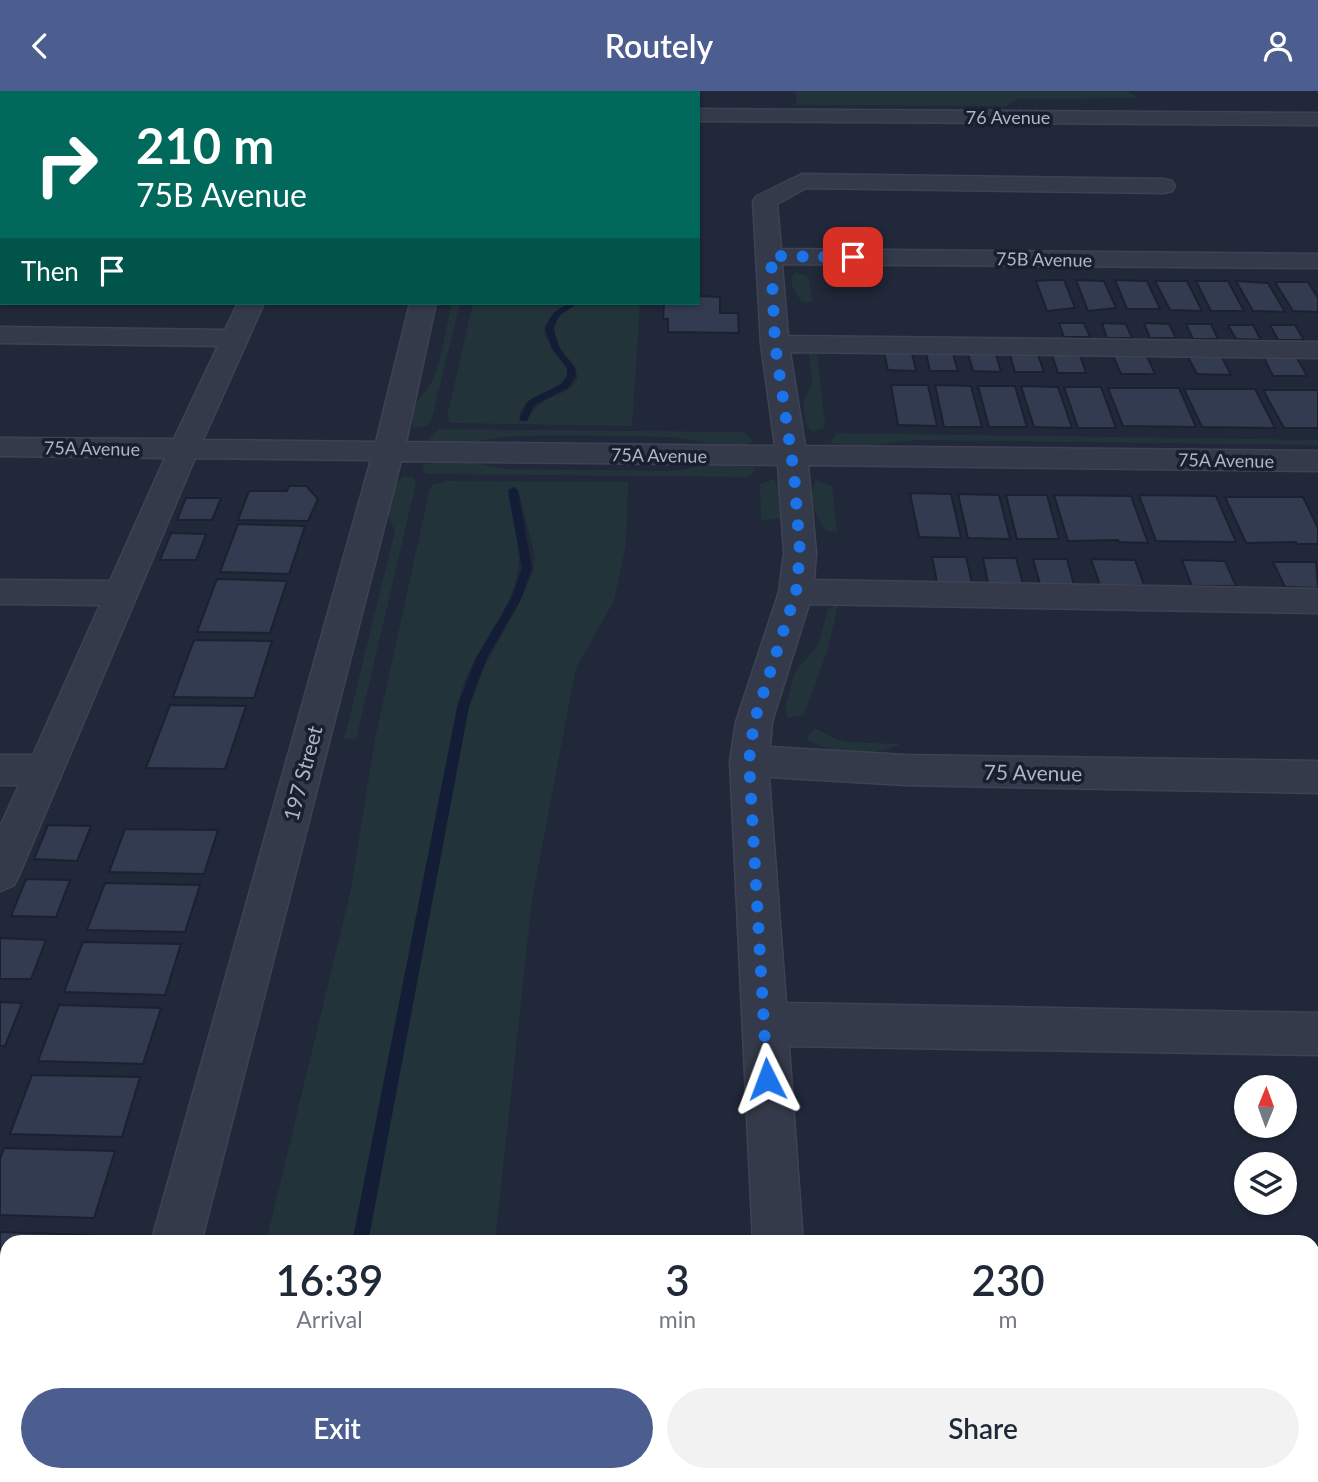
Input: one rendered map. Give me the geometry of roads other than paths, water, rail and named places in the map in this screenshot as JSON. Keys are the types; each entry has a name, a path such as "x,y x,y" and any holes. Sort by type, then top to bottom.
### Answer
{"street":[{"name":"76 Avenue","path":"700,115 1318,119"},
{"path":"777,1235 749,761 754,722 796,592 800,553 792,456 775,344 771,256 765,201 802,181 1164,186"},
{"name":"75B Avenue","path":"771,256 1318,261"},
{"path":"0,873 250,305"},
{"name":"197 Street","path":"178,1235 389,450 423,305"},
{"path":"0,335 234,338"},
{"path":"775,344 1318,350"},
{"name":"75A Avenue","path":"0,447 1318,461"},
{"path":"0,592 121,593"},
{"path":"796,592 1318,601"},
{"name":"75 Avenue","path":"749,761 905,770 1318,777"},
{"path":"0,769 45,770"},
{"path":"764,1024 1318,1034"}],"waterway":[{"path":"524,419 531,403 558,390 569,382 572,376 571,368 556,349 549,328 556,315 571,305"},
{"path":"362,1235 463,707 482,658 516,599 527,568 513,490"}]}
